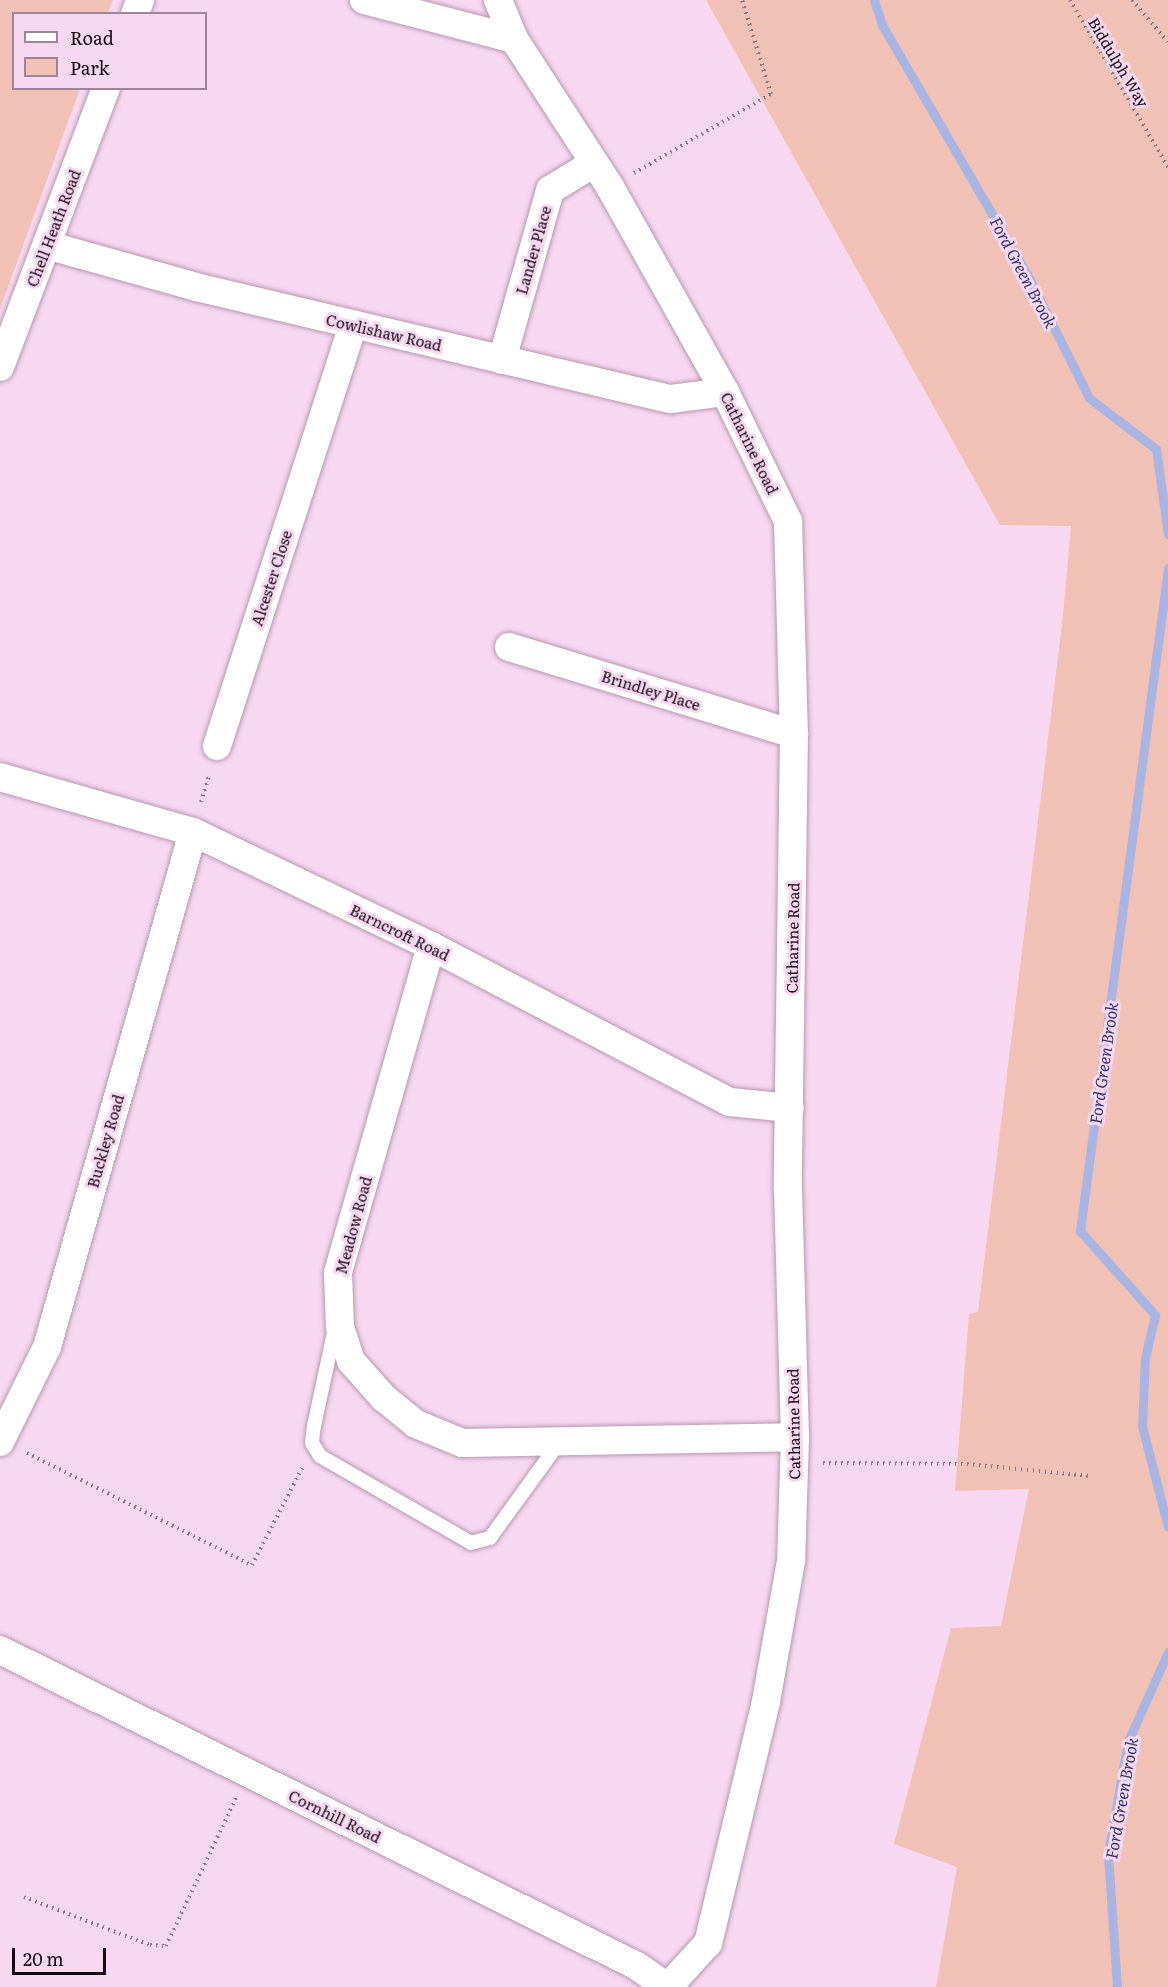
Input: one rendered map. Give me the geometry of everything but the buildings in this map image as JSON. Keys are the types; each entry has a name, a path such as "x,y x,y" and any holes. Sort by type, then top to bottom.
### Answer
{"street":[{"path":"363,0 514,39"},
{"name":"Catharine Road","path":"498,0 514,39 610,187 725,392 789,521 794,734 790,1108 795,1450 791,1561 766,1702 708,1943 668,1987"},
{"name":"Chell Heath Road","path":"0,367 105,90"},
{"name":"Lander Place","path":"502,360 550,190 594,164"},
{"name":"Cowlishaw Road","path":"46,245 353,325 671,399 725,392"},
{"name":"Alcester Close","path":"217,746 353,325"},
{"name":"Brindley Place","path":"509,646 794,734"},
{"name":"Barncroft Road","path":"0,777 193,832 431,946 730,1102 790,1108"},
{"name":"Buckley Road","path":"1,1442 47,1347 193,832"},
{"name":"Meadow Road","path":"431,946 338,1273 340,1327 351,1361 384,1398 416,1424 462,1443 795,1450"},
{"name":"Cornhill Road","path":"0,1650 637,1966 668,1987"}],"lane":[{"path":"339,1305 314,1426 312,1443 316,1451 471,1544 490,1538 558,1444"}],"path":[{"path":"610,187 771,94 742,0"},
{"name":"Biddulph Way","path":"1070,0 1168,167"},
{"path":"1132,0 1168,42"},
{"path":"193,832 217,746"},
{"path":"1,1442 252,1565 306,1459 316,1451"},
{"path":"795,1450 1090,1476"},
{"path":"24,1897 150,1945 166,1947 248,1773"}],"green space":[{"path":"0,0 113,0 108,12 12,12 12,90 80,90 0,309"},
{"path":"706,0 1168,0 1168,1987 936,1987 957,1867 894,1844 951,1628 1001,1626 1029,1489 955,1491 969,1314 978,1312 1063,616 1071,526 1000,525"}],"waterway":[{"name":"Ford Green Brook","path":"874,0 882,25 1027,274 1089,398 1156,449 1168,534"},
{"name":"Ford Green Brook","path":"1168,568 1080,1231 1155,1315 1145,1358 1142,1426 1168,1527"},
{"name":"Ford Green Brook","path":"1117,1987 1108,1854 1128,1741 1168,1652"}]}
